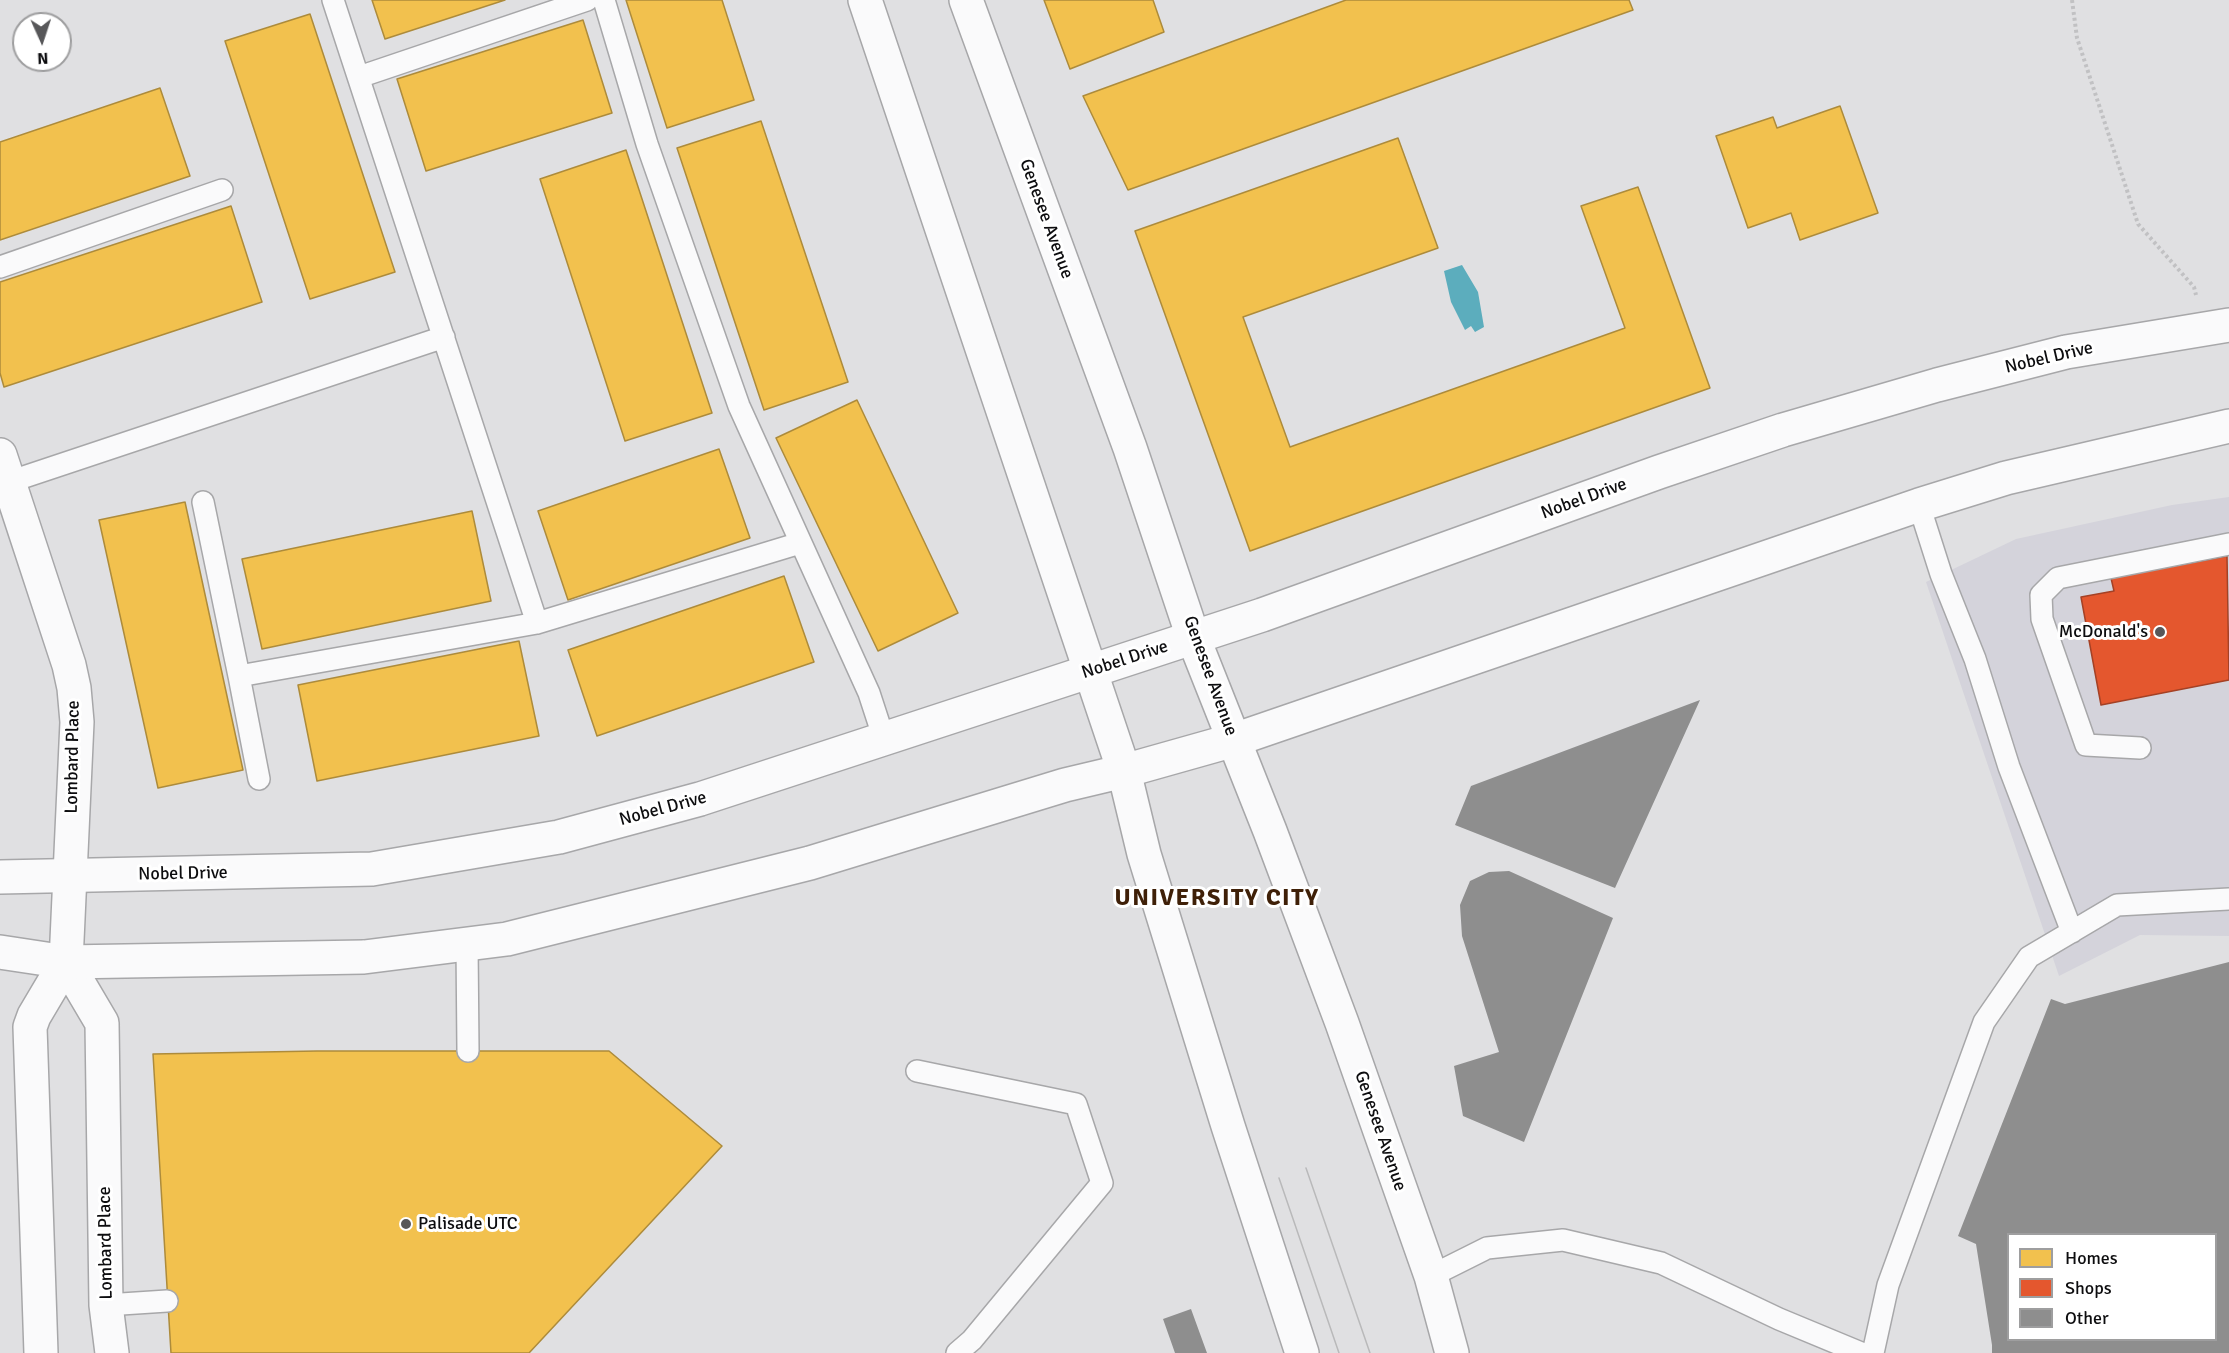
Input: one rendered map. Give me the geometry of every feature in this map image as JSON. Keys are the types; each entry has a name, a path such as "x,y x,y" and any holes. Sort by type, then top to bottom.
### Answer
{"main road":[{"path":"865,0 1124,771 1147,866 1302,1353"},
{"name":"Genesee Avenue","path":"966,0 1130,448 1194,637 1342,1023 1431,1276 1452,1353"},
{"name":"Nobel Drive","path":"0,877 372,869 559,837 700,799 1275,611 1659,472 1783,430 1937,385 2066,352 2217,326"},
{"path":"0,952 66,962 364,957 518,937 810,863 1065,785 1234,740 1919,505 2006,478 2229,426"},
{"name":"Lombard Place","path":"4,468 69,664 77,722 66,962 34,1016 30,1027 41,1353"},
{"name":"Lombard Place","path":"66,962 102,1023 106,1305 112,1353"}],"lane":[{"path":"333,0 537,623"},
{"path":"358,77 588,0"},
{"path":"604,0 647,144 739,406 869,693 884,739"},
{"path":"0,267 222,190"},
{"path":"4,468 444,337"},
{"path":"203,502 259,779"},
{"path":"1919,505 1941,574 1975,659 2009,767 2072,932"},
{"path":"239,675 537,623 800,543"},
{"path":"2140,748 2086,745 2042,620 2041,595 2058,578 2229,544"},
{"path":"1873,1353 1888,1285 1984,1022 2029,957 2117,904 2229,899"},
{"path":"467,944 468,1051"},
{"path":"918,1071 1076,1104 1102,1183 972,1340 957,1353"},
{"path":"1431,1276 1487,1248 1563,1240 1661,1263 1779,1319 1861,1353"},
{"path":"106,1305 167,1301"}],"path":[{"path":"2072,0 2077,38 2138,224 2194,287 2217,326"}],"shaded area":[{"path":"2229,497 2229,936 2140,935 2059,976 1926,582 2016,539 2172,505"}],"water":[{"path":"1462,265 1478,292 1484,327 1475,332 1471,326 1465,330 1451,302 1444,271"}],"building: Homes":[{"path":"372,0 505,0 385,39"},
{"path":"626,0 722,0 754,100 667,128"},
{"path":"1044,0 1153,0 1164,32 1070,69"},
{"path":"1346,0 1629,0 1633,10 1128,190 1083,96"},
{"path":"310,14 395,272 310,299 225,41"},
{"path":"583,20 612,113 426,171 397,79"},
{"path":"160,88 190,176 0,240 0,142"},
{"path":"1840,106 1878,213 1800,240 1791,213 1748,228 1716,136 1773,117 1777,128"},
{"path":"761,121 848,382 764,410 677,148"},
{"path":"1398,138 1438,248 1243,317 1290,447 1625,328 1581,206 1638,187 1710,388 1250,551 1135,231"},
{"path":"626,150 712,413 625,441 540,179"},
{"path":"231,206 262,302 4,387 0,373 0,282"},
{"path":"857,400 958,613 878,651 776,438"},
{"path":"719,449 750,538 568,600 538,511"},
{"path":"185,502 243,770 158,788 99,520"},
{"path":"472,511 491,601 262,649 242,559"},
{"path":"784,576 814,662 597,736 568,650"},
{"path":"519,641 539,736 317,781 298,685"},
{"name":"Palisade UTC","path":"317,1051 609,1051 722,1146 529,1353 171,1353 153,1054"}],"building: Shops":[{"path":"2227,556 2229,680 2101,705 2081,597 2114,591 2111,578"}],"building: Other":[{"path":"1700,700 1615,888 1455,825 1471,786"},
{"path":"1509,871 1613,918 1524,1142 1463,1116 1454,1066 1499,1052 1462,936 1460,905 1470,881 1489,872"},
{"path":"2229,962 2229,1353 1992,1353 1976,1244 1958,1236 2051,999 2065,1004"},
{"path":"1191,1309 1207,1353 1175,1353 1163,1319"}],"tram line":[{"path":"1306,1168 1370,1353"},
{"path":"1279,1178 1339,1353"}],"place":[{"name":"McDonald's","path":"2160,632"},
{"name":"Palisade UTC","path":"406,1224"}],"district":[{"name":"UNIVERSITY CITY","path":"1217,899"}]}
